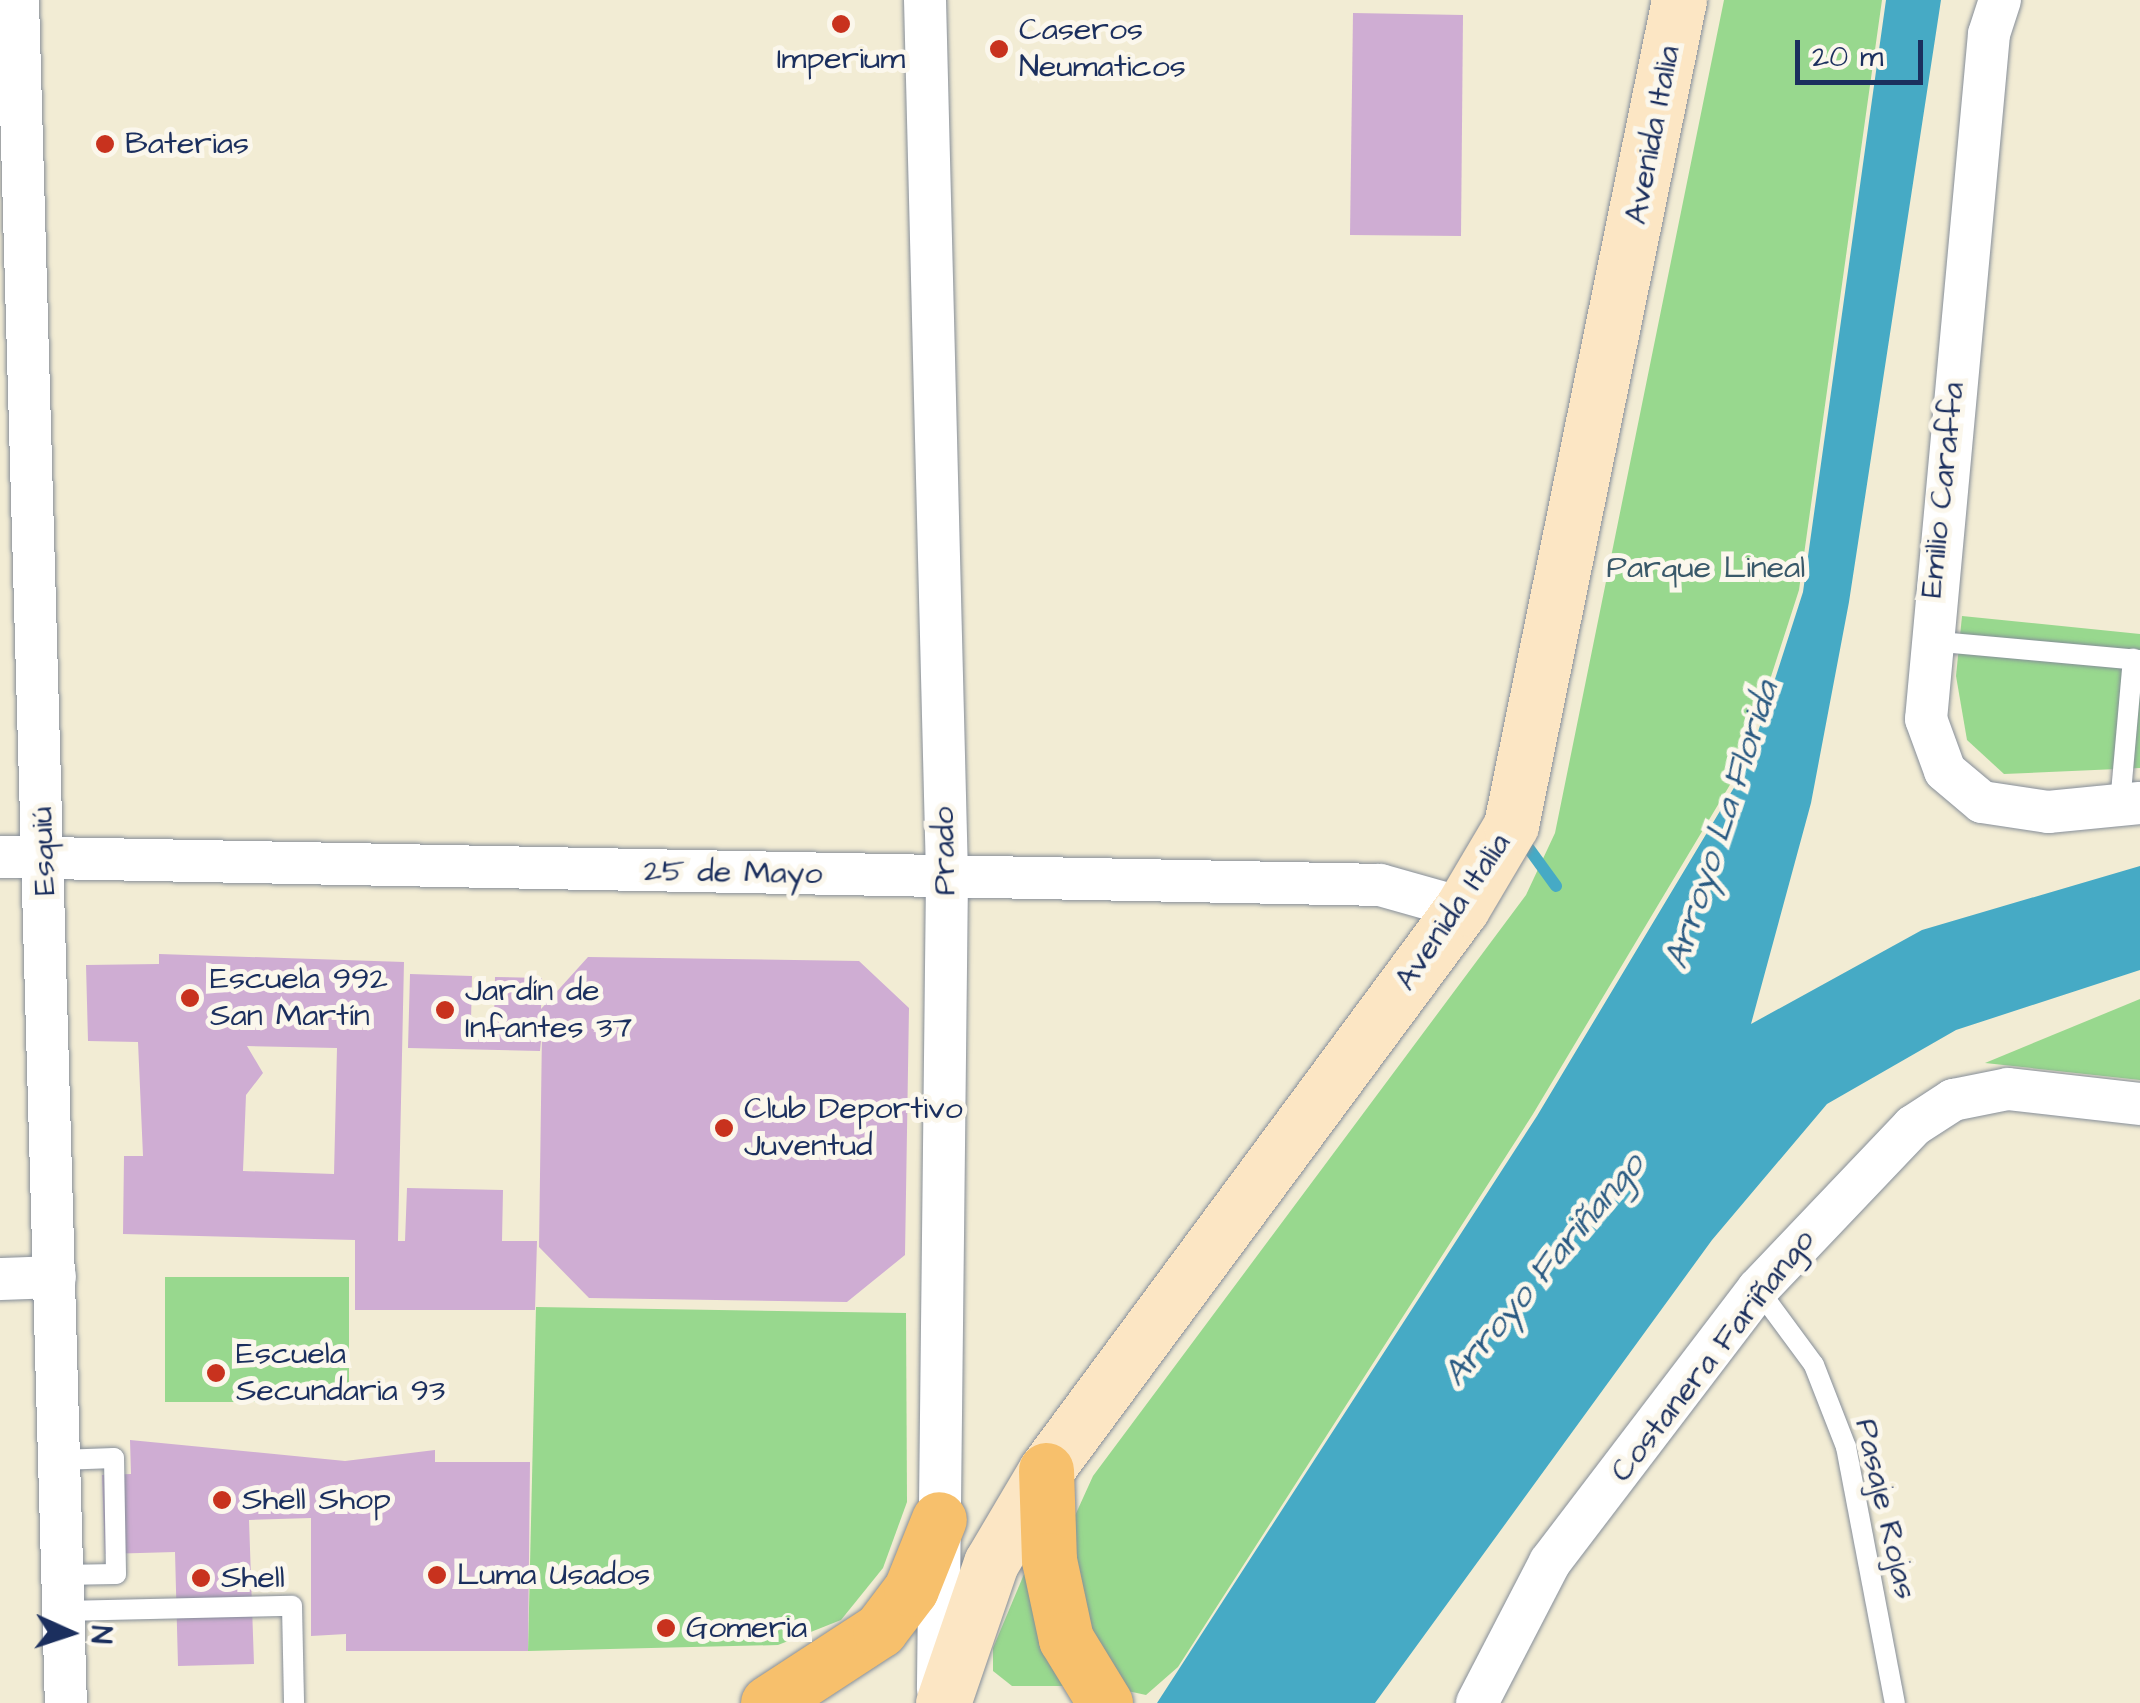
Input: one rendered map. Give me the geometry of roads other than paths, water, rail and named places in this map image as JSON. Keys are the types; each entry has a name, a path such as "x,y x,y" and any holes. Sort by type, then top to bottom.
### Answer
{"main road":[{"name":"Avenida Italia","path":"940,1703 991,1564 1046,1470 1462,908 1512,824 1530,768 1679,0"},
{"path":"1046,1470 1049,1560 1066,1639 1105,1703"},
{"path":"768,1703 880,1630 911,1589 939,1519"}],"street":[{"name":"Esquiú","path":"18,0 66,1703"},
{"name":"Prado","path":"926,0 946,878 940,1703"},
{"name":"Emilio Caraffa","path":"2000,0 1928,640 1926,719 1945,771 1982,802 2048,812 2130,804"},
{"name":"25 de Mayo","path":"0,857 1380,885 1462,908"},
{"name":"Costanera Fariñango","path":"1476,1703 1550,1562 1758,1289 1855,1182 1953,1100 2008,1089 2140,1104"},
{"path":"0,1279 55,1277"}],"lane":[{"path":"1928,640 2136,659 2130,804"},
{"name":"Pasaje Rojas","path":"1758,1289 1814,1365 1846,1447 1895,1703"},
{"path":"63,1593 292,1606 294,1703"}],"water":[{"path":"1886,0 1941,0 1849,602 1811,803 1751,1024 1922,930 2140,866 2140,970 1956,1030 1827,1104 1712,1240 1375,1703 1157,1703 1537,1116 1747,766 1803,592"}],"waterway":[{"path":"1519,835 1556,886"}],"place":[{"name":"Imperium","path":"841,24"},
{"name":"Caseros Neumaticos","path":"999,49"},
{"name":"Baterias","path":"105,144"},
{"name":"Escuela 992 San Martín","path":"190,998"},
{"name":"Jardín de Infantes 37","path":"445,1010"},
{"name":"Club Deportivo Juventud","path":"724,1128"},
{"name":"Escuela Secundaria 93","path":"216,1373"},
{"name":"Shell Shop","path":"222,1500"},
{"name":"Luma Usados","path":"437,1575"},
{"name":"Shell","path":"201,1578"},
{"name":"Gomeria","path":"666,1628"}],"park label":[{"name":"Parque Lineal","path":"1706,568"}],"water label":[{"name":"Arroyo La Florida","path":"1722,825"},
{"name":"Arroyo Fariñango","path":"1544,1270"}]}
